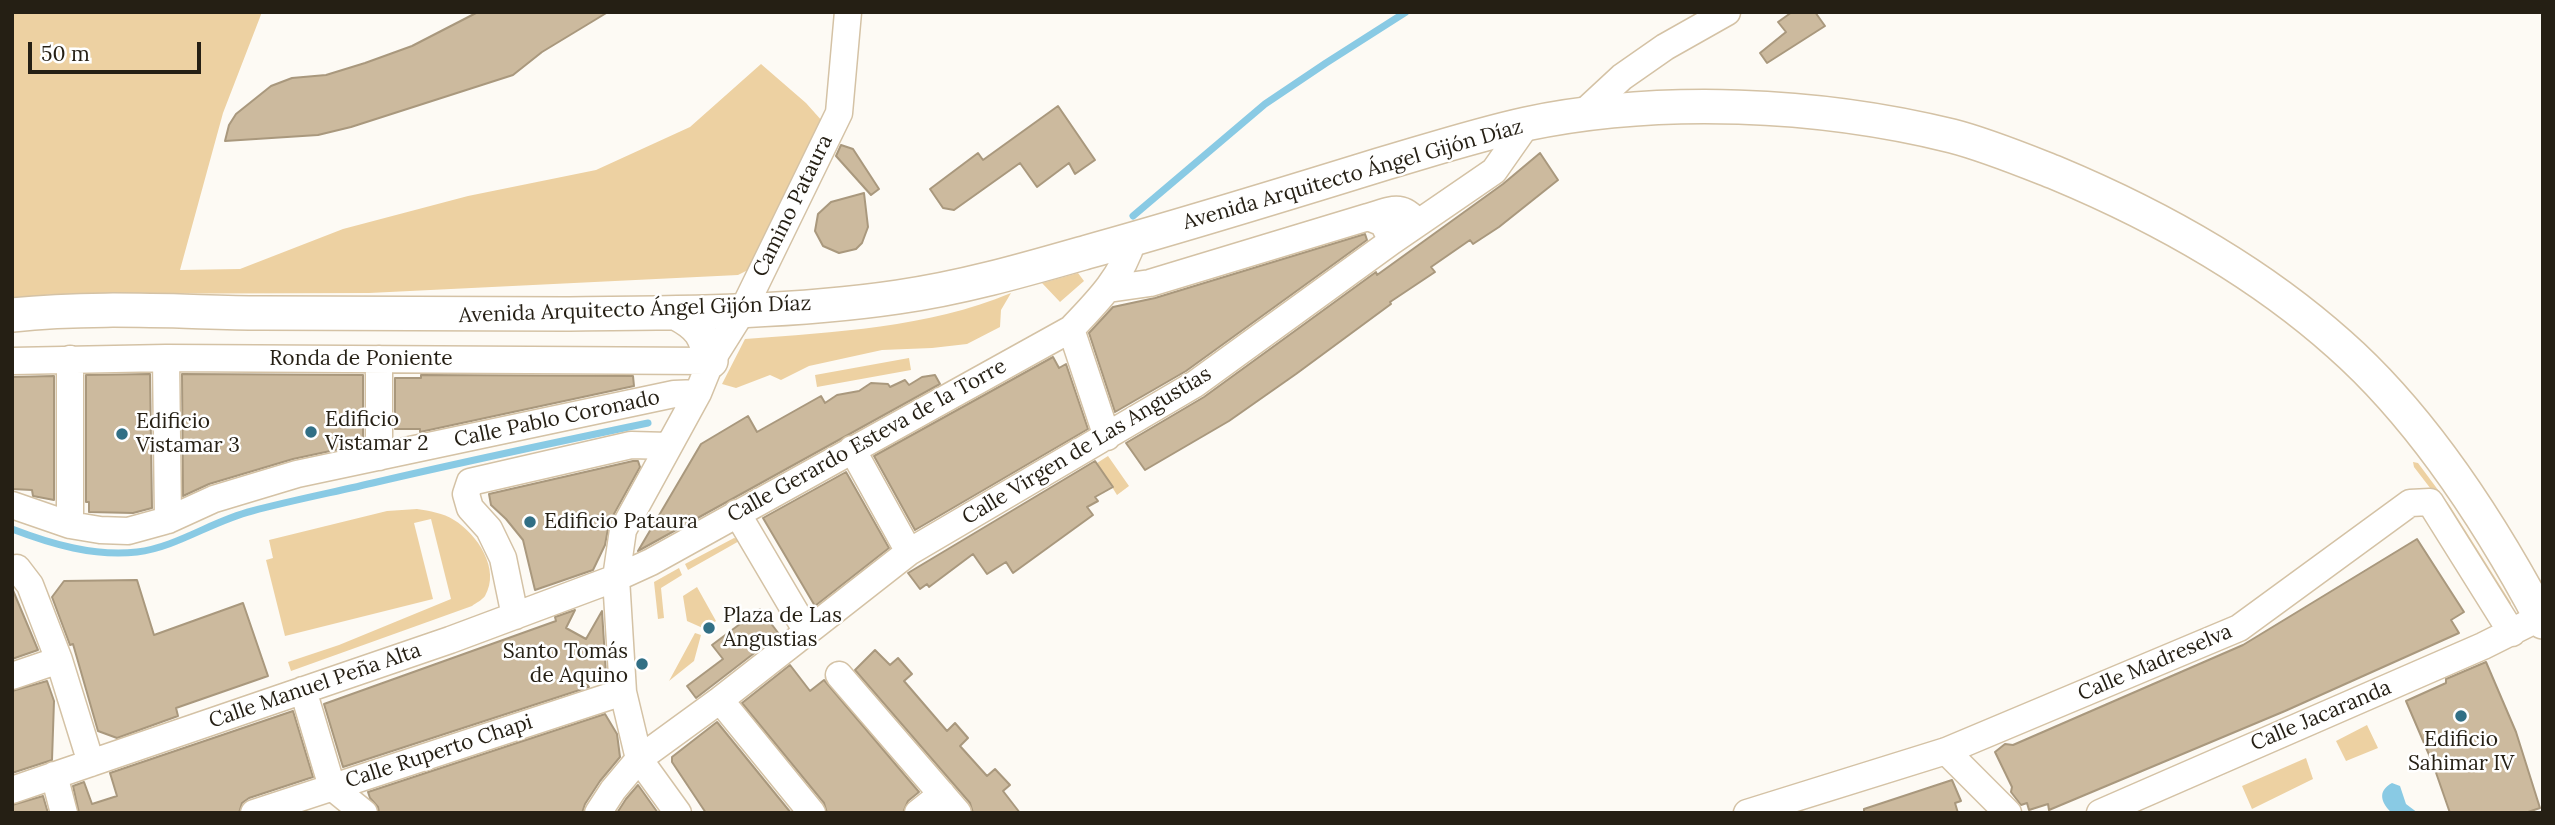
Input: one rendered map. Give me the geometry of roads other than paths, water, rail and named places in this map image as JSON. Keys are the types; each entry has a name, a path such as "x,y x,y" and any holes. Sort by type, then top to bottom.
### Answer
{"main road":[{"name":"Avenida Arquitecto Ángel Gijón Díaz","path":"12,314 124,311 436,315 676,313 907,296 981,282 1527,124 1581,115 1639,110 1713,107 1784,110 1870,121 1955,137 2033,164 2116,198 2199,242 2279,294 2344,348 2400,405 2466,491 2541,619"},
{"path":"676,313 691,321 701,331 711,361"}],"street":[{"name":"Camino Pataura","path":"639,759 623,692 615,578 624,530 698,393 711,361 743,310 839,113 848,12"},
{"path":"1581,115 1622,76 1665,47 1727,12"},
{"name":"Calle Virgen de Las Angustias","path":"598,813 639,759 720,700 909,552 1195,384 1392,241 1494,171 1527,124"},
{"path":"1462,141 1472,143 1478,155 1480,172 1473,185"},
{"path":"1108,289 1150,283 1398,208 1410,213 1418,223"},
{"path":"1368,217 1383,223 1392,241"},
{"name":"Calle Gerardo Esteva de la Torre","path":"615,578 650,562 1071,329 1108,289 1129,256 1133,239"},
{"path":"1071,329 1107,437"},
{"path":"166,358 168,520"},
{"name":"Ronda de Poniente","path":"12,361 166,358 711,361"},
{"path":"70,359 70,525"},
{"path":"379,359 379,457"},
{"name":"Calle Pablo Coronado","path":"12,505 70,525 128,531 168,520 214,499 285,478 674,394 698,393"},
{"path":"515,616 503,558 489,530 470,508 466,494 470,482 631,444 669,446"},
{"path":"852,449 909,552"},
{"name":"Calle Madreselva","path":"1746,813 1946,751 2239,628 2410,503 2430,502 2512,633"},
{"path":"737,513 806,630"},
{"path":"15,569 30,585 59,660 90,763"},
{"name":"Calle Manuel Peña Alta","path":"12,790 515,616 615,578"},
{"name":"Calle Jacaranda","path":"2100,813 2541,619"},
{"path":"12,676 59,660"},
{"path":"839,675 950,804 918,813"},
{"path":"303,690 332,787 325,813"},
{"name":"Calle Ruperto Chapi","path":"254,813 623,692"},
{"path":"720,700 812,813"},
{"path":"1946,751 2008,813"},
{"path":"639,759 678,813"},
{"path":"54,775 64,813"},
{"path":"332,787 364,813"}],"water":[{"path":"2392,783 2400,786 2406,804 2418,813 2392,813 2388,809 2382,797 2384,790"}],"waterway":[{"path":"1133,216 1265,104 1406,12"},
{"path":"12,529 42,540 89,551 137,552 166,545 237,515 267,507 648,423"}],"place":[{"name":"Edificio Vistamar 2","path":"311,432"},
{"name":"Edificio Vistamar 3","path":"122,434"},
{"name":"Edificio Pataura","path":"530,522"},
{"name":"Plaza de Las Angustias","path":"709,628"},
{"name":"Santo Tomás de Aquino","path":"642,664"},
{"name":"Edificio Sahimar IV","path":"2461,716"}]}
